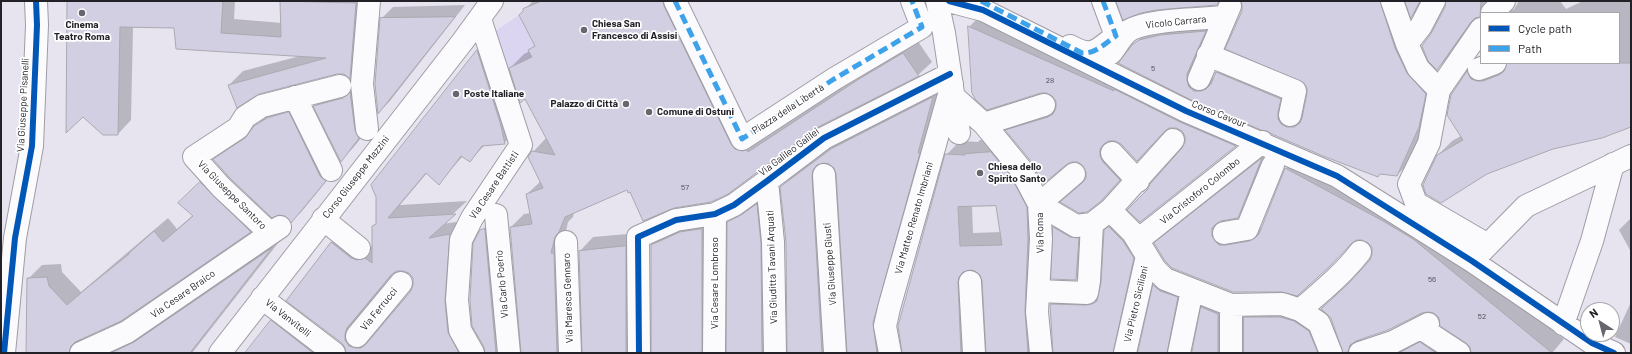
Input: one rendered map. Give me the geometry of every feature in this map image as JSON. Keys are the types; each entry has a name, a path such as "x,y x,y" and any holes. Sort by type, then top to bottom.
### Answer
{"street":[{"name":"Via Giuseppe Pisanelli","path":"4,353 8,238 32,146 37,25 36,1"},
{"path":"367,128 362,84 369,1"},
{"name":"Corso Giuseppe Mazzini","path":"220,353 480,19 492,1"},
{"name":"Piazza della Libertà","path":"674,1 742,140 834,79 922,26 912,1"},
{"path":"937,1 959,133"},
{"name":"Corso Cavour","path":"949,1 983,10 1186,111 1262,142 1337,176 1472,261 1563,324 1590,348 1614,353"},
{"path":"982,1 1082,53 1089,53 1097,50 1116,36 1103,1"},
{"path":"1392,1 1406,44 1418,68 1439,90"},
{"path":"1406,44 1421,26 1434,1"},
{"path":"1493,12 1504,1"},
{"name":"Vicolo Carrara","path":"1100,69 1126,32 1138,25 1183,20 1228,10 1208,55"},
{"name":"Via Cesare Battisti","path":"473,353 460,330 457,300 461,240 472,218 521,146 480,19"},
{"path":"1480,30 1439,90 1430,143 1409,184 1416,203 1488,244"},
{"path":"1198,79 1208,55 1295,91 1290,115"},
{"name":"Via Roma","path":"952,85 1020,168 1039,204 1041,239 1037,312 1041,353"},
{"name":"Via Galileo Galilei","path":"639,353 638,237 676,220 715,214 734,205 824,138 952,85"},
{"name":"Via Matteo Renato Imbriani","path":"890,353 885,326 888,308 952,85"},
{"path":"331,170 295,97 340,86"},
{"name":"Via Giuseppe Santoro","path":"275,230 221,187 194,157 238,128 245,117 262,106 295,97"},
{"path":"984,124 1044,105"},
{"path":"1074,174 1039,204 1076,226 1092,224 1110,210 1174,140"},
{"name":"Via Cristoforo Colombo","path":"1142,248 1262,142"},
{"path":"1112,153 1138,181"},
{"path":"1472,261 1526,206 1622,160"},
{"path":"1563,324 1622,160"},
{"path":"1224,233 1247,229 1272,165"},
{"name":"Via Giuseppe Giusti","path":"824,175 835,353"},
{"name":"Via Giuditta Tavani Arquati","path":"767,181 773,242 775,353"},
{"path":"1110,210 1119,217 1142,248 1155,269 1164,279 1231,305 1282,304 1300,310 1319,323 1331,353"},
{"name":"Via Cesare Lombroso","path":"714,353 715,214"},
{"name":"Via Carlo Poerio","path":"496,215 509,353"},
{"path":"323,219 359,248"},
{"path":"1038,291 1087,292 1092,224"},
{"name":"Via Cesare Braico","path":"81,353 127,332 275,230"},
{"name":"Via Maresca Gennaro","path":"566,242 570,353"},
{"name":"Via Pietro Siciliani","path":"1125,353 1142,248"},
{"path":"1300,310 1335,279 1360,252"},
{"name":"Via Ferrucci","path":"357,336 401,282"},
{"path":"970,282 974,353"},
{"path":"1179,353 1192,290"},
{"name":"Via Vanvitelli","path":"262,298 334,353"},
{"path":"1231,305 1231,353"},
{"path":"1360,353 1382,350 1424,326 1459,353"}],"shaded area":[{"path":"519,15 535,46 528,50 532,57 508,68 494,32"}],"building":[{"path":"223,1 221,33 281,37 280,1 356,3 350,79 344,74 337,74 290,86 259,94 237,108 228,85 326,58 176,49 174,28 120,27 118,135 103,135 83,117 66,133 67,2"},
{"path":"542,1 663,1 664,6 731,144 735,149 742,151 747,150 748,152 859,79 903,53 919,76 818,127 728,194 711,202 674,208 643,221 630,192 628,193 627,190 565,217 559,232 555,237 551,253 554,253 557,353 521,353 510,227 532,224 526,194 543,188 528,157 532,151 555,155 525,99 520,103 509,68 532,57 528,50 535,46 519,15 523,9"},
{"path":"1116,1 1219,1 1217,5 1156,10 1141,13 1123,20"},
{"path":"1241,1 1380,1 1395,48 1407,73 1426,94 1419,127 1397,176 1380,174 1378,177 1323,156 1191,100 1118,63 1133,44 1139,40 1160,35 1206,31 1187,74 1189,87 1194,91 1206,89 1211,84 1216,72 1281,99 1278,119 1281,124 1287,127 1294,127 1300,123 1302,118 1307,93 1307,88 1304,83 1225,49 1242,11"},
{"path":"1405,1 1420,1 1411,18"},
{"path":"1446,1 1481,1 1480,17 1475,18 1471,22 1437,70 1428,61 1422,46 1432,32 1445,7"},
{"path":"455,17 378,114 375,84 380,18"},
{"path":"968,26 1114,91 1114,89 1180,122 1236,146 1140,222 1127,210 1147,190 1150,184 1182,148 1185,142 1185,136 1182,131 1176,128 1169,128 1137,161 1121,144 1115,141 1109,141 1100,149 1100,156 1103,162 1120,180 1101,201 1087,212 1079,213 1060,202 1086,178 1086,172 1083,166 1078,162 1071,162 1043,184 1030,160 1005,130 1048,117 1053,114 1056,108 1056,101 1052,96 1046,93 1041,93 987,110 975,99 972,93"},
{"path":"477,50 500,122 505,144 482,146 470,162 461,156 439,185 426,173 388,218 456,214 429,238 450,234 445,301 448,332 459,353 346,353 342,343 286,301 331,242 351,258 357,260 365,258 372,263 372,226 376,224 376,197 371,185","holes":["397,271 409,273 413,278 411,291 366,344 361,348 349,346 345,340 347,328 391,275"]},
{"path":"1631,63 1631,127 1602,138 1553,149 1487,174 1441,203 1426,194 1423,185 1437,155 1463,140 1447,115 1451,95 1467,71 1471,79 1483,81 1499,75 1504,71 1507,64"},
{"path":"350,92 355,130 359,138 341,162 313,106 343,98"},
{"path":"933,97 918,153 920,153 873,323 877,353 847,353 836,174 834,168 829,164 824,163 817,165 813,170 812,176 822,353 787,353 786,242 780,187 831,149"},
{"path":"289,112 320,176 326,181 291,223 285,216 279,215 272,218 230,178 213,159 245,138 254,126 267,118"},
{"path":"991,152 1010,175 1027,207 1028,239 1025,311 1028,353 986,353 982,281 980,275 975,271 970,270 963,272 959,277 958,282 961,353 902,353 898,326 945,154","holes":["996,206 1002,245 960,246 958,207"]},
{"path":"1262,158 1238,218 1221,221 1212,228 1212,236 1219,245 1249,241 1259,234 1285,168 1413,239 1552,353 1471,353 1470,347 1466,343 1440,326 1439,318 1434,313 1428,312 1422,313 1388,330 1356,341 1350,345 1348,352 1343,353 1331,318 1321,309 1348,284 1370,260 1372,247 1362,240 1356,240 1351,244 1330,266 1297,296 1282,292 1233,292 1172,268 1165,261 1154,243"},
{"path":"200,182 251,232 121,321 75,342 71,346 69,353 26,353 27,278 47,277 49,286 67,305 129,254 154,231 163,242 193,216 178,203"},
{"path":"757,204 761,243 762,353 726,353 727,222 741,215"},
{"path":"1053,227 1070,237 1079,238 1076,280 1051,279"},
{"path":"1109,227 1123,241 1134,258 1113,353 1053,353 1050,304 1086,305 1097,301 1101,282 1104,230"},
{"path":"484,229 496,353 485,353 484,347 472,326 470,300 473,243 480,230"},
{"path":"702,229 702,353 651,353 651,245 680,232"},
{"path":"626,246 626,353 582,353 579,251"},
{"path":"272,248 190,353 111,353 134,342"},
{"path":"1153,285 1160,291 1178,297 1167,353 1138,353"},
{"path":"1201,307 1218,314 1218,353 1192,353"},
{"path":"1244,317 1280,317 1294,321 1309,331 1318,353 1244,353"},
{"path":"271,320 313,353 245,353"},
{"path":"1420,342 1436,353 1399,353"}],"marked path":[{"path":"675,1 742,139 834,79 922,27 912,1"},
{"path":"981,1 1082,53 1092,52 1116,36 1103,1"}],"cycle path":[{"path":"4,353 15,238 32,146 37,25 36,1"},
{"path":"949,1 983,10 1186,111 1337,176 1472,261 1592,343 1614,353"},
{"path":"639,353 638,237 676,220 715,214 734,205 824,138 950,74"}],"place":[{"name":"Cinema Teatro Roma","path":"82,13"},
{"name":"Chiesa San Francesco di Assisi","path":"584,30"},
{"name":"Poste Italiane","path":"456,94"},
{"name":"Palazzo di Città","path":"626,104"},
{"name":"Comune di Ostuni","path":"649,112"},
{"name":"Chiesa dello Spirito Santo","path":"980,173"}]}
